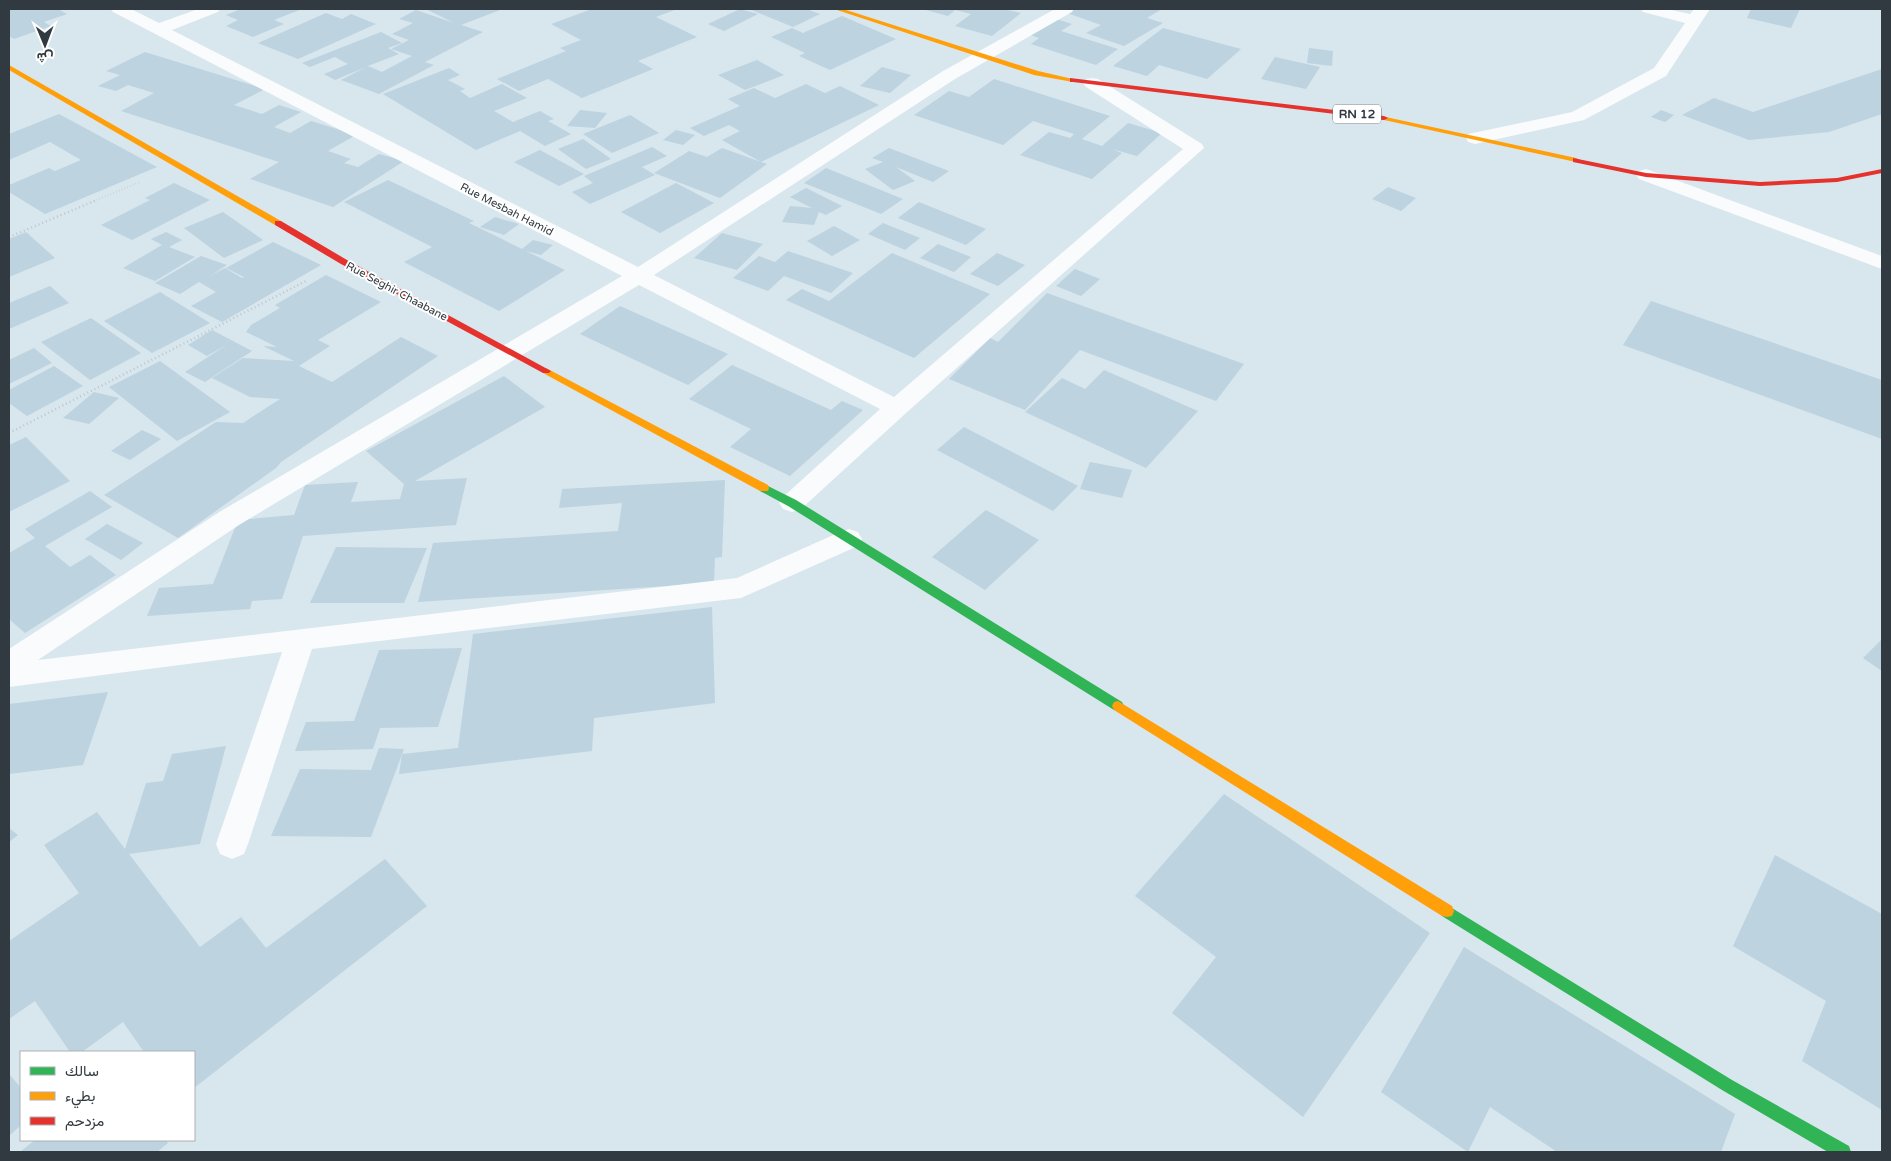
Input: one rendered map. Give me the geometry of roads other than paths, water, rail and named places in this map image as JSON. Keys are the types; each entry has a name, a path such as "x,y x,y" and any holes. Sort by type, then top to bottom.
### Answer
{"street":[{"name":"Rue Mesbah Hamid","path":"119,9 896,408"},
{"path":"158,29 212,9"},
{"name":"RN 12","path":"837,9 1037,73 1092,83 1369,115 1574,161 1646,175 1760,184 1836,180 1882,171"},
{"path":"9,664 230,518 638,276 981,56 1066,9"},
{"path":"1475,138 1578,116 1660,72 1697,14 1649,9"},
{"name":"Rue Seghir Chaabane","path":"9,68 181,165 344,262 792,503 1727,1085 1843,1152"},
{"path":"792,503 896,408 1195,148 1092,83"},
{"path":"1646,175 1882,263"},
{"path":"9,675 741,588 849,539"},
{"path":"232,844 301,639"}]}
